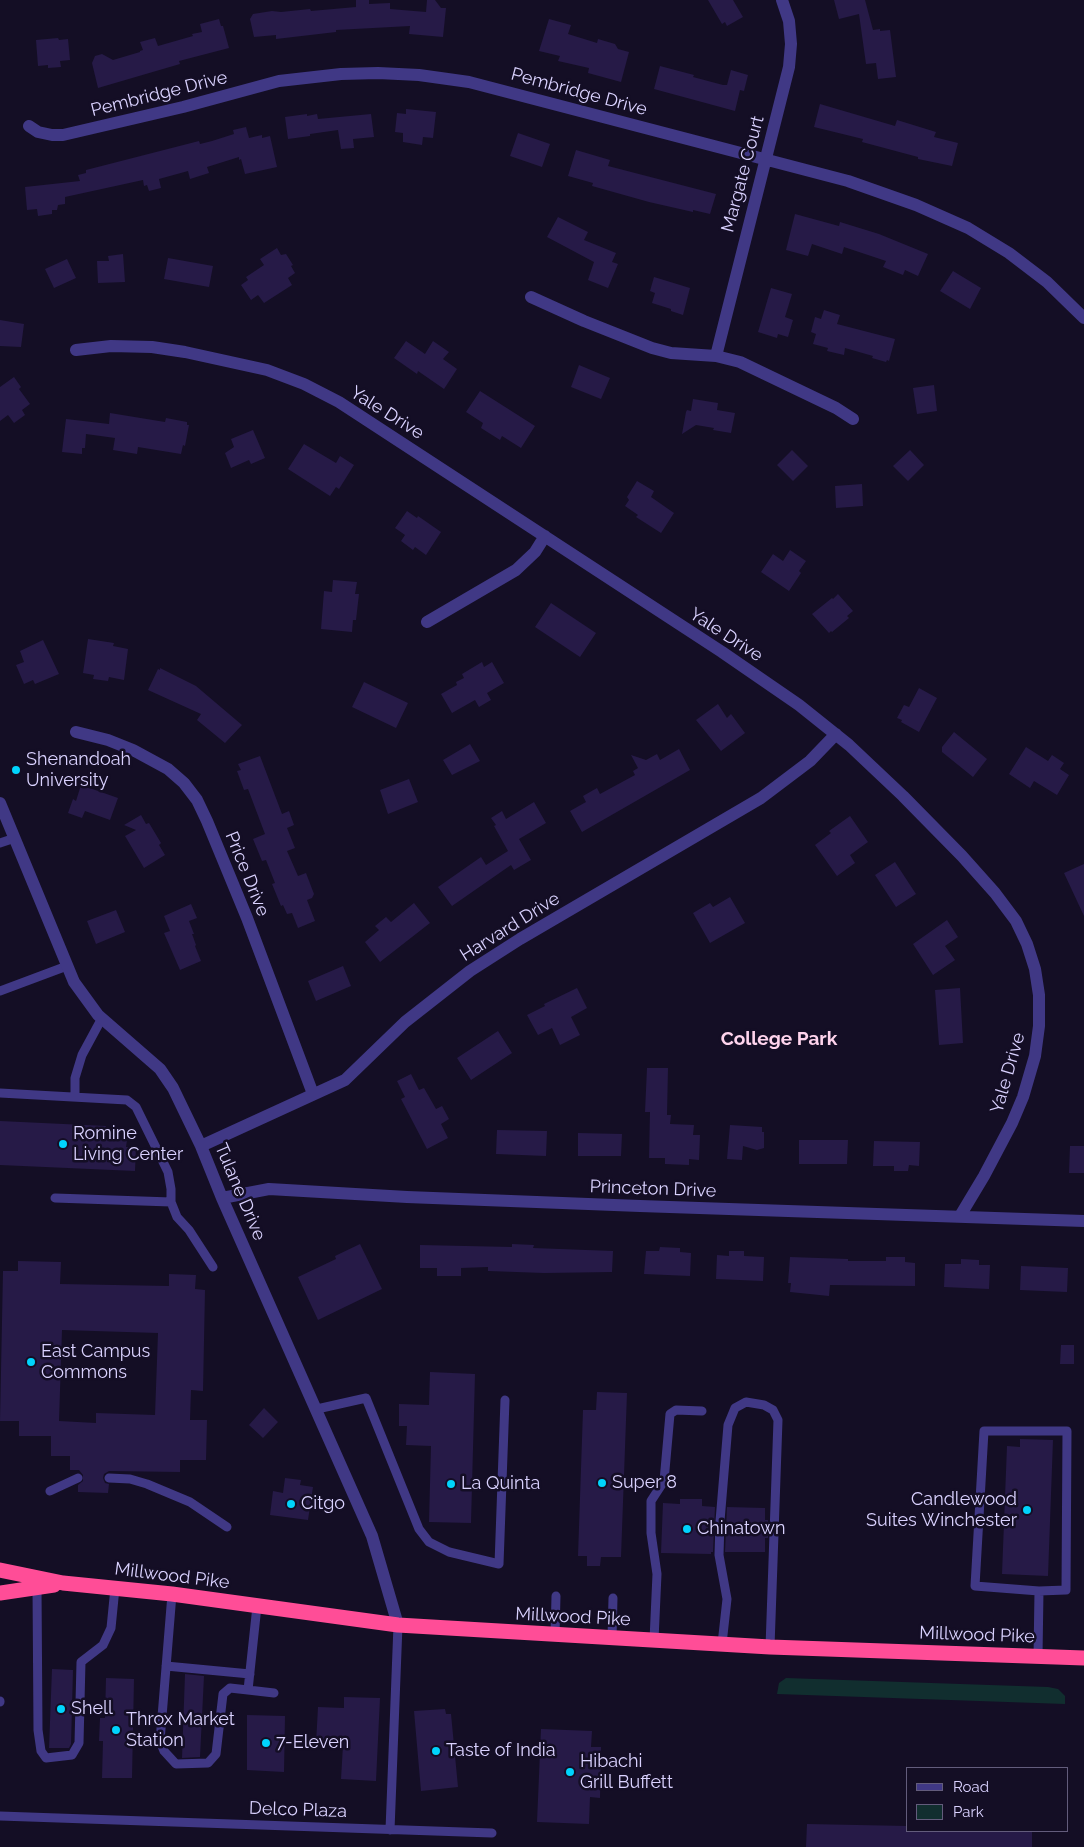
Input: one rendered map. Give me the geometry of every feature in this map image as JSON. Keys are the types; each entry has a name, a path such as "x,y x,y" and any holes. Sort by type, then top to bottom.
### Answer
{"highway":[{"name":"Millwood Pike","path":"0,1570 63,1583 172,1594 398,1625 770,1647 1084,1658"},
{"name":"Millwood Pike","path":"0,1593 63,1583"}],"street":[{"name":"Margate Court","path":"716,356 789,67 791,44 789,21 782,0"},
{"name":"Pembridge Drive","path":"29,126 38,132 63,135 183,107 279,81 341,74 419,75 469,82 871,188 916,205 968,228 1009,253 1047,282 1084,318"},
{"path":"531,297 584,321 652,348 671,353 716,356 740,362 836,408 852,419"},
{"name":"Yale Drive","path":"76,350 111,346 152,347 185,352 254,366 304,384 339,402 546,536 799,705 836,734 904,796 962,856 995,893 1016,921 1027,944 1035,969 1039,995 1039,1026 1035,1056 1023,1097 1012,1123 984,1176 960,1216"},
{"path":"427,622 516,570 535,552 546,536"},
{"name":"Price Drive","path":"76,732 108,740 133,750 168,769 184,783 197,800 247,918 314,1094"},
{"name":"Harvard Drive","path":"201,1146 344,1080 405,1022 470,971 761,798 810,761 836,734"},
{"name":"Tulane Drive","path":"0,804 74,982 102,1018 160,1069 173,1088 201,1146 222,1198 372,1536 398,1625"},
{"name":"Princeton Drive","path":"222,1198 269,1189 620,1206 1084,1221"}],"lane":[{"path":"0,843 15,838"},
{"path":"0,991 67,966"},
{"path":"74,1097 75,1078 82,1055 102,1018"},
{"path":"0,1093 127,1100 136,1107 168,1172 171,1202 177,1217 213,1267"},
{"path":"55,1198 171,1202"},
{"path":"317,1409 366,1398 419,1529 429,1542 449,1552 500,1564 505,1400"},
{"path":"722,1644 727,1599 719,1555 728,1425 735,1408 746,1402 764,1405 773,1410 778,1420 770,1647"},
{"path":"654,1640 657,1574 650,1533 651,1501 664,1481 670,1414 676,1410 702,1411"},
{"path":"984,1431 1067,1431 1066,1590 1039,1591 975,1586 984,1431"},
{"path":"50,1492 78,1478"},
{"path":"109,1478 130,1479 147,1484 190,1502 227,1527"},
{"path":"37,1587 38,1730 40,1751 46,1758 72,1755 79,1743 81,1662 104,1645 111,1628 115,1588"},
{"path":"1038,1656 1039,1591"},
{"path":"172,1594 160,1742 164,1751 176,1764 208,1763 216,1754 223,1694 230,1688 274,1693"},
{"path":"555,1635 556,1596"},
{"path":"612,1638 613,1598"},
{"path":"248,1690 257,1606"},
{"path":"390,1830 398,1625"},
{"path":"166,1666 250,1674"},
{"name":"Delco Plaza","path":"0,1816 492,1833"}],"green space":[{"path":"786,1678 1048,1687 1058,1689 1065,1696 1065,1704 777,1694 779,1683"}],"building":[{"path":"356,0 369,0 369,4 390,3 390,9 426,12 427,0 435,0 441,8 446,8 443,37 409,34 410,26 336,30 336,32 276,39 276,35 254,37 250,19 253,14 272,11 310,9 311,11 356,7"},
{"path":"708,0 733,0 743,17 727,26 725,22 722,24"},
{"path":"834,0 865,0 873,30 890,30 896,77 878,79 876,63 866,64 859,14 839,19"},
{"path":"219,19 229,48 179,61 180,64 98,88 92,63 95,56 102,54 113,60 140,52 143,50 140,42 155,38 158,46 193,36 192,34 202,32 200,24"},
{"path":"549,19 571,25 568,34 597,43 598,39 615,44 618,49 629,52 621,82 588,73 589,68 558,61 560,56 539,51"},
{"path":"58,38 59,40 68,39 70,60 60,61 61,67 48,68 48,65 38,66 36,40"},
{"path":"660,66 723,85 727,85 731,70 748,75 744,91 740,90 735,111 654,89"},
{"path":"820,104 895,126 897,120 936,132 934,137 958,143 952,166 918,159 918,157 862,142 863,139 814,127"},
{"path":"406,109 436,112 433,138 423,137 422,145 403,142 403,133 395,132 397,113 406,114"},
{"path":"307,114 307,116 317,114 318,119 371,114 374,137 353,139 354,148 341,149 338,130 288,139 285,117"},
{"path":"246,127 249,138 262,135 262,138 270,136 277,167 245,174 239,157 207,167 209,173 190,179 188,171 159,179 161,188 149,191 147,185 144,186 143,180 65,197 65,204 58,205 57,210 52,210 52,214 38,216 37,209 27,210 25,187 80,181 78,175 86,173 86,170 199,141 200,144 212,141 234,134 233,130"},
{"path":"518,133 550,144 542,167 510,156"},
{"path":"576,150 610,160 608,166 716,194 710,214 649,202 592,186 593,183 568,176"},
{"path":"795,214 839,226 840,222 879,234 928,254 918,276 905,270 903,275 883,267 886,261 844,247 842,254 812,244 808,256 786,250"},
{"path":"558,217 588,232 584,240 616,253 612,262 618,264 608,288 588,280 594,262 547,237"},
{"path":"277,248 281,255 286,254 293,265 291,266 295,273 288,278 292,285 264,303 258,295 251,300 241,285 248,280 246,277 264,265 260,259"},
{"path":"123,254 125,282 98,283 97,261 109,261 108,256"},
{"path":"168,258 213,266 209,287 164,279"},
{"path":"67,259 76,278 54,288 45,269"},
{"path":"953,271 981,288 970,309 940,291"},
{"path":"654,277 690,288 683,315 652,303 655,293 650,291"},
{"path":"771,288 792,294 785,317 793,320 788,337 778,334 777,338 758,332"},
{"path":"824,310 840,315 837,324 895,339 889,361 887,360 886,362 872,358 873,356 845,348 844,355 827,351 828,348 813,344 816,334 811,332 815,317 821,319"},
{"path":"0,320 24,324 21,347 0,346"},
{"path":"406,341 425,354 433,341 449,352 443,359 457,369 444,389 418,371 417,374 394,358"},
{"path":"579,365 610,378 601,399 571,387"},
{"path":"14,377 21,387 19,389 30,404 22,410 25,415 14,423 8,415 0,421 0,387"},
{"path":"934,385 937,411 917,414 913,388"},
{"path":"480,391 535,426 521,448 502,436 500,440 481,428 483,423 466,412"},
{"path":"693,399 718,403 717,410 735,413 731,433 696,425 682,434 686,412 687,410 691,411"},
{"path":"110,413 165,422 166,418 187,422 187,425 189,425 185,446 183,445 181,454 138,447 137,454 113,450 115,438 86,434 85,448 82,448 82,454 62,452 66,419 109,424"},
{"path":"253,430 265,458 251,464 249,460 231,468 225,453 234,447 231,439"},
{"path":"304,444 336,463 340,456 354,465 339,489 336,487 330,496 288,469"},
{"path":"792,450 808,466 793,481 777,465"},
{"path":"910,450 924,465 908,481 893,466"},
{"path":"637,481 654,491 651,497 674,513 661,533 636,517 638,515 625,506 629,500 627,497"},
{"path":"862,484 863,506 836,508 835,486"},
{"path":"407,511 417,518 418,516 441,532 426,555 415,547 413,550 401,541 405,535 395,528"},
{"path":"790,550 806,561 799,571 801,573 789,591 761,572 773,554 783,561"},
{"path":"333,580 357,582 355,594 359,594 356,620 353,620 352,632 321,629 324,591 332,592"},
{"path":"838,594 853,611 847,616 849,618 829,633 812,614"},
{"path":"551,603 596,633 580,657 535,627"},
{"path":"88,639 114,643 113,646 128,649 124,680 109,677 108,681 93,679 94,675 83,673"},
{"path":"43,640 59,674 35,684 33,680 24,684 16,665 24,662 20,651"},
{"path":"482,662 484,667 492,662 504,683 487,693 491,700 479,707 475,700 452,713 441,694 457,685 456,682 464,678 462,674"},
{"path":"160,668 196,686 242,725 225,743 197,720 201,714 148,690"},
{"path":"364,682 408,703 396,728 352,707"},
{"path":"919,688 937,698 919,732 897,718 904,705 909,707"},
{"path":"718,704 727,718 731,714 745,733 721,751 696,720"},
{"path":"954,732 987,759 973,777 942,752 942,747"},
{"path":"470,744 480,761 452,775 443,760"},
{"path":"1026,747 1048,761 1052,755 1064,763 1060,769 1069,775 1057,795 1034,781 1030,788 1009,774"},
{"path":"679,749 690,770 582,832 570,811 586,802 583,796 597,788 600,794 635,775 633,771 638,768 631,755 646,760 657,754 660,760"},
{"path":"260,756 282,814 289,811 294,825 287,828 295,848 287,851 298,876 306,873 314,894 312,898 307,900 315,921 298,928 292,913 287,914 283,905 281,906 272,884 275,883 266,860 262,861 253,839 265,834 248,789 244,790 237,771 241,770 238,764"},
{"path":"409,779 418,802 388,814 380,790"},
{"path":"81,785 118,798 110,820 85,811 82,818 68,813 73,799 76,801"},
{"path":"534,802 546,823 519,839 531,860 514,870 511,865 452,906 438,887 481,857 486,865 508,851 491,818 502,811 506,819"},
{"path":"141,815 146,824 149,823 161,843 159,845 165,855 144,868 125,836 136,830 124,825"},
{"path":"850,816 868,842 850,855 855,863 837,876 815,845 831,833 829,831"},
{"path":"895,862 916,894 896,907 875,875"},
{"path":"1084,864 1084,916 1064,873"},
{"path":"730,897 745,923 710,943 693,913 710,903 713,907"},
{"path":"414,903 430,923 380,962 365,942 379,930 375,926 386,917 391,922"},
{"path":"191,904 197,918 189,921 201,961 180,970 164,933 170,931 164,916"},
{"path":"116,910 125,932 96,944 87,921"},
{"path":"947,920 958,937 945,946 955,960 933,975 913,944"},
{"path":"343,966 351,986 316,1001 308,981"},
{"path":"577,988 587,1008 571,1017 580,1035 560,1045 552,1028 538,1035 527,1015 545,1006 544,1004"},
{"path":"960,988 963,1043 939,1045 935,990"},
{"path":"498,1031 512,1053 471,1080 457,1058"},
{"path":"647,1068 668,1068 667,1115 671,1115 670,1124 694,1125 693,1135 700,1135 699,1160 689,1159 689,1165 665,1164 665,1158 649,1158 650,1112 645,1112"},
{"path":"411,1074 419,1090 424,1088 436,1109 442,1106 449,1119 441,1124 448,1138 427,1149 401,1099 405,1097 397,1081"},
{"name":"Romine Living Center","path":"0,1121 106,1126 105,1139 127,1140 126,1147 136,1147 135,1171 0,1165"},
{"path":"730,1125 762,1127 762,1132 764,1132 764,1148 757,1150 743,1146 742,1160 727,1159"},
{"path":"497,1130 547,1131 546,1156 496,1154"},
{"path":"578,1133 622,1134 621,1156 578,1156"},
{"path":"799,1140 848,1140 847,1164 799,1164"},
{"path":"874,1141 920,1142 919,1166 909,1165 908,1171 894,1171 894,1166 873,1166"},
{"path":"1070,1146 1084,1146 1084,1173 1069,1173"},
{"path":"360,1244 382,1289 318,1320 298,1277 336,1259 335,1256"},
{"path":"512,1244 534,1245 533,1248 613,1251 612,1272 544,1273 488,1271 488,1267 461,1268 461,1276 437,1276 437,1268 420,1268 420,1245 512,1247"},
{"path":"660,1247 680,1248 680,1252 691,1253 690,1276 644,1274 646,1251 659,1251"},
{"path":"729,1251 744,1251 744,1256 764,1257 763,1281 716,1279 717,1255 729,1256"},
{"path":"790,1257 848,1259 848,1261 886,1261 886,1257 905,1257 905,1262 915,1263 915,1286 830,1285 829,1296 790,1292 791,1283 788,1283"},
{"path":"961,1259 979,1260 979,1265 990,1265 989,1289 944,1287 945,1264 961,1264"},
{"name":"East Campus Commons","path":"18,1261 61,1262 60,1284 169,1286 169,1274 196,1275 195,1289 205,1290 203,1391 191,1390 190,1420 207,1420 206,1460 180,1460 180,1472 109,1471 104,1474 103,1478 105,1483 109,1484 108,1493 78,1492 78,1485 83,1481 83,1475 79,1470 70,1470 70,1456 51,1456 51,1436 19,1436 19,1421 0,1421 3,1271 18,1271","holes":["62,1330 158,1333 155,1415 96,1413 96,1423 59,1421"]},
{"path":"1021,1266 1068,1268 1067,1292 1020,1290"},
{"path":"1061,1345 1074,1345 1074,1364 1060,1364"},
{"name":"La Quinta","path":"430,1372 475,1374 471,1523 429,1522 431,1446 406,1445 407,1426 399,1426 399,1404 429,1405"},
{"name":"Super 8","path":"597,1392 627,1393 621,1557 601,1557 600,1566 587,1566 587,1556 578,1556 583,1410 596,1410"},
{"path":"264,1408 278,1422 263,1438 249,1425"},
{"name":"Candlewood Suites Winchester","path":"1020,1439 1053,1440 1048,1576 1002,1574 1007,1446 1020,1447"},
{"name":"Citgo","path":"285,1478 301,1480 300,1485 313,1487 308,1520 270,1515 273,1491 283,1493"},
{"name":"Chinatown","path":"680,1499 702,1499 702,1506 715,1507 713,1552 711,1554 661,1553 663,1503 680,1504"},
{"path":"727,1507 765,1508 765,1520 768,1520 768,1538 765,1538 765,1552 725,1552"},
{"name":"Shell","path":"52,1669 73,1670 71,1744 69,1748 49,1748"},
{"path":"185,1674 204,1676 200,1757 182,1758"},
{"name":"Throx Market Station","path":"106,1678 134,1679 132,1778 102,1778 103,1741 99,1741 100,1718 105,1718"},
{"path":"344,1697 380,1698 376,1781 341,1779 343,1745 316,1744 318,1707 344,1708"},
{"name":"Taste of India","path":"445,1709 446,1714 451,1714 458,1787 421,1791 414,1711"},
{"name":"7-Eleven","path":"247,1715 285,1716 284,1772 247,1770"},
{"name":"Hibachi Grill Buffett","path":"541,1729 592,1731 591,1747 601,1747 600,1798 590,1797 589,1824 537,1822"},
{"path":"807,1824 906,1826 906,1832 1032,1832 1032,1847 806,1847"}],"place":[{"name":"Shenandoah University","path":"16,770"},
{"name":"Romine Living Center","path":"63,1144"},
{"name":"East Campus Commons","path":"31,1362"},
{"name":"Super 8","path":"602,1483"},
{"name":"La Quinta","path":"451,1484"},
{"name":"Citgo","path":"291,1504"},
{"name":"Candlewood Suites Winchester","path":"1027,1510"},
{"name":"Chinatown","path":"687,1529"},
{"name":"Shell","path":"61,1709"},
{"name":"Throx Market Station","path":"116,1730"},
{"name":"7-Eleven","path":"266,1743"},
{"name":"Taste of India","path":"436,1751"},
{"name":"Hibachi Grill Buffett","path":"570,1772"}],"district":[{"name":"College Park","path":"779,1039"}]}
